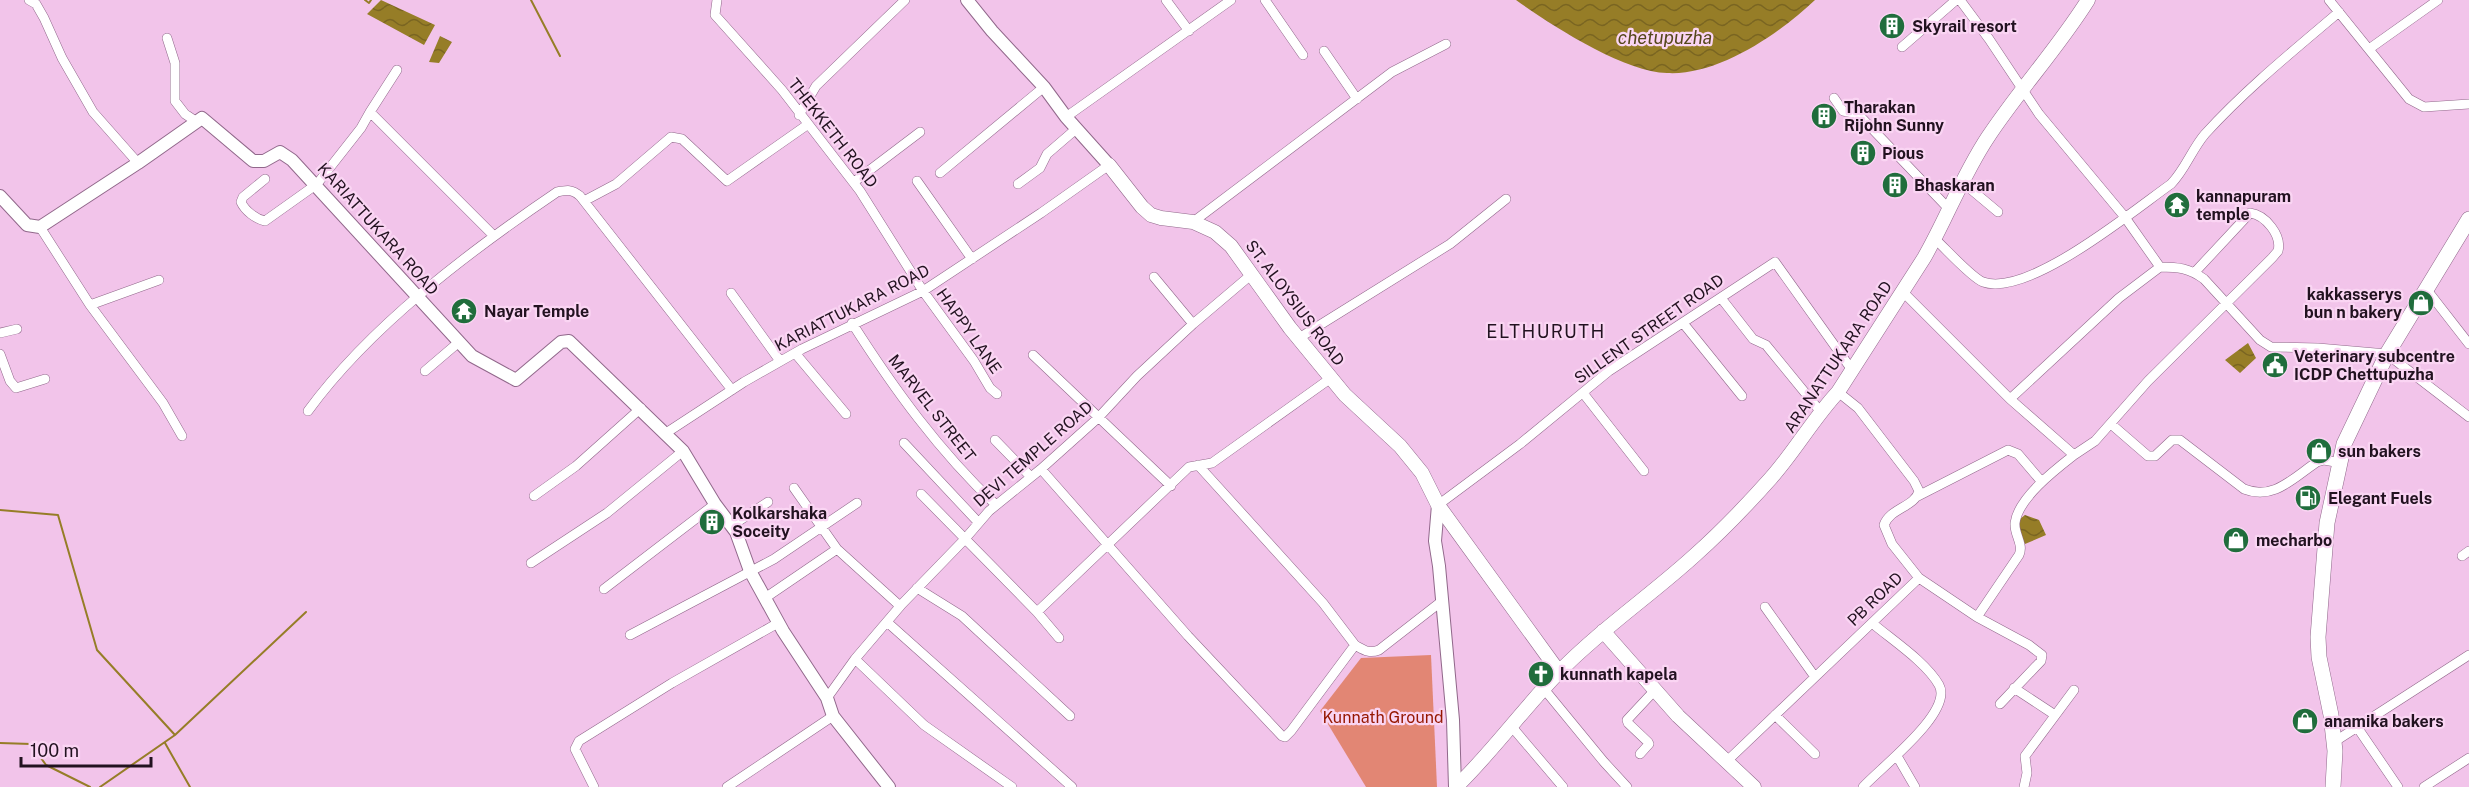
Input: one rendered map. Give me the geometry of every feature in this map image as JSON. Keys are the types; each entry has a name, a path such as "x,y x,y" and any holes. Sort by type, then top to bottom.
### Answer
{"main road":[{"name":"ARANATTUKARA ROAD","path":"1455,787 1512,727 1559,672 1603,631 1694,556 1763,487 1795,449 1820,411 1838,392 1935,239 1961,181 1989,135 2088,0"},
{"name":"ST. ALOYSIUS ROAD","path":"1109,165 1142,207 1152,215 1193,222 1215,232 1231,246 1299,338 1345,395 1400,446 1422,473 1438,505 1559,672"},
{"path":"2333,787 2334,742 2319,657 2318,637 2327,523 2334,485 2344,444 2387,354 2469,219"},
{"path":"1603,631 1678,716 1754,787"}],"street":[{"path":"29,0 36,4 44,18 62,58 93,112 138,163"},
{"name":"THEKKETH ROAD","path":"717,0 715,15 782,90 854,183 923,291"},
{"path":"799,114 816,86 905,0"},
{"name":"ST. ALOYSIUS ROAD","path":"967,0 992,31 1044,87 1065,117 1109,165"},
{"path":"1166,0 1189,31"},
{"path":"1065,117 1231,0"},
{"path":"1264,0 1303,55"},
{"path":"1902,47 1958,0 2024,88 2039,114 2124,216 2160,267"},
{"path":"2369,49 2438,0"},
{"path":"2333,1 2339,12 2409,99 2424,107 2469,104"},
{"path":"1935,239 1980,281 1994,285 2007,284 2048,268 2171,184 2178,177 2189,155 2205,134 2238,100 2339,12"},
{"path":"0,196 27,225 40,227 197,122 178,107 174,83 175,63 166,38"},
{"path":"1193,222 1392,72 1446,44"},
{"path":"1324,51 1357,99"},
{"path":"265,179 243,197 241,202 243,207 259,220 266,221 317,184 361,128 397,70"},
{"path":"940,173 1044,87"},
{"path":"1834,98 1843,111 1858,114 1948,208"},
{"path":"370,112 493,236"},
{"name":"KARIATTUKARA ROAD","path":"197,122 202,118 253,161 264,161 280,152 286,154 317,184 417,298 472,356 516,380 561,342 569,340 641,408 683,451 715,504 732,526 750,571 778,623 826,698 833,716 889,787"},
{"path":"584,201 616,184 671,137 682,139 728,181 807,125"},
{"path":"1018,184 1040,168 1047,154 1076,129"},
{"path":"854,183 920,132"},
{"name":"KARIATTUKARA ROAD","path":"666,433 795,353 852,323 923,291 1109,165"},
{"path":"916,181 972,259"},
{"path":"1961,181 1998,212"},
{"path":"308,411 336,373 417,298 493,236 557,192 574,191 732,390"},
{"path":"1299,338 1450,244 1506,199"},
{"path":"1977,617 2019,555 2021,549 2015,520 2041,481 2074,455 2086,449 2148,381 2278,251 2280,245 2274,231 2255,214 2250,213 2194,272"},
{"path":"40,227 90,305 163,403 182,436"},
{"name":"SILLENT STREET ROAD","path":"1438,505 1520,444 1609,371 1775,262 1852,370"},
{"path":"2010,399 2119,298 2160,267 2182,267 2204,279 2226,305 2271,347 2318,348 2387,354 2469,417"},
{"name":"DEVI TEMPLE ROAD","path":"826,698 855,659 900,606 964,540 978,522 1098,418 1137,376 1252,274"},
{"path":"1154,277 1193,324"},
{"path":"90,305 159,280"},
{"path":"2427,290 2469,344"},
{"name":"HAPPY LANE","path":"923,291 994,391"},
{"path":"1902,291 2010,399 2074,455"},
{"path":"730,293 780,362"},
{"path":"1721,298 1753,339 1766,345 1820,411"},
{"name":"MARVEL STREET","path":"852,323 911,410 962,472 996,505"},
{"path":"1683,323 1742,396"},
{"path":"0,333 17,328"},
{"path":"425,371 459,342"},
{"path":"795,353 846,414"},
{"path":"0,354 10,381 16,388 45,380"},
{"path":"1033,355 1171,486"},
{"path":"1037,612 1189,467 1212,463 1331,378"},
{"path":"1838,392 1858,408 1914,481 1919,491 1918,496"},
{"path":"1583,393 1644,471"},
{"path":"534,496 576,466 641,408"},
{"path":"2111,424 2148,456 2155,456 2172,440 2180,440 2244,489 2253,493 2277,490 2317,462 2324,460 2341,463"},
{"path":"995,440 1030,477"},
{"path":"904,443 978,522"},
{"path":"1918,496 2008,450 2018,454 2041,481"},
{"path":"531,563 607,513 683,451"},
{"path":"1198,465 1323,603 1355,645 1367,652 1379,650 1442,602"},
{"path":"1041,469 1282,736 1285,737 1291,731 1355,645"},
{"path":"794,488 837,549 900,606"},
{"path":"921,494 1037,612 1059,638"},
{"name":"PB ROAD","path":"1727,761 1920,578 1893,544 1884,525 1887,519 1918,496"},
{"path":"732,526 768,502"},
{"path":"630,635 774,559 857,502"},
{"path":"604,590 715,504"},
{"path":"1438,505 1435,541 1453,720 1455,787"},
{"path":"765,598 837,549"},
{"path":"1920,578 1977,617 2029,645 2042,655 2041,661 2000,704"},
{"path":"917,588 962,616 1070,716"},
{"path":"1765,607 1815,677"},
{"path":"887,622 1072,787"},
{"path":"594,787 575,749 579,741 672,683 778,623"},
{"path":"1863,787 1897,756 1936,711 1942,698 1940,687 1930,673 1872,623"},
{"path":"2334,742 2469,655"},
{"path":"855,659 924,725 1012,787"},
{"path":"2014,688 2055,715"},
{"path":"1544,689 1604,762 1628,787"},
{"path":"1640,754 1649,744 1627,720 1655,690"},
{"path":"2024,787 2027,773 2025,756 2074,690"},
{"path":"1775,715 1815,754"},
{"path":"734,785 833,716"},
{"path":"1512,727 1563,787"},
{"path":"2357,727 2398,787"},
{"path":"1897,756 1915,787"},
{"path":"2424,787 2469,758"}],"green space":[{"name":"Kunnath Ground","path":"1431,655 1437,787 1366,787 1320,711 1361,658"}],"water":[{"path":"381,0 435,25 424,45 367,14"},
{"name":"chetupuzha","path":"1516,0 1815,0 1766,39 1727,60 1707,68 1667,73 1630,65 1588,46"},
{"path":"440,36 452,42 439,63 429,62"},
{"path":"2248,343 2256,358 2240,373 2225,360"},
{"path":"2025,515 2039,520 2046,535 2025,544 2016,522"}],"waterway":[{"path":"365,0 369,3 371,0"},
{"path":"531,0 560,56"},
{"path":"0,510 58,515 97,650 175,735"},
{"path":"100,787 175,735 306,612"},
{"path":"0,743 31,744 46,765 90,787"},
{"path":"165,743 190,787"}],"place":[{"name":"Skyrail resort","path":"1892,26"},
{"name":"Tharakan Rijohn Sunny","path":"1824,116"},
{"name":"Pious","path":"1863,153"},
{"name":"Bhaskaran","path":"1895,185"},
{"name":"kannapuram temple","path":"2177,205"},
{"name":"kakkasserys bun n bakery","path":"2421,303"},
{"name":"Nayar Temple","path":"464,311"},
{"name":"Veterinary subcentre ICDP Chettupuzha","path":"2275,365"},
{"name":"sun bakers","path":"2319,451"},
{"name":"Elegant Fuels","path":"2308,498"},
{"name":"Kolkarshaka Soceity","path":"712,522"},
{"name":"mecharbo","path":"2236,540"},
{"name":"kunnath kapela","path":"1541,674"},
{"name":"anamika bakers","path":"2305,721"}],"district":[{"name":"ELTHURUTH","path":"1546,331"}]}
